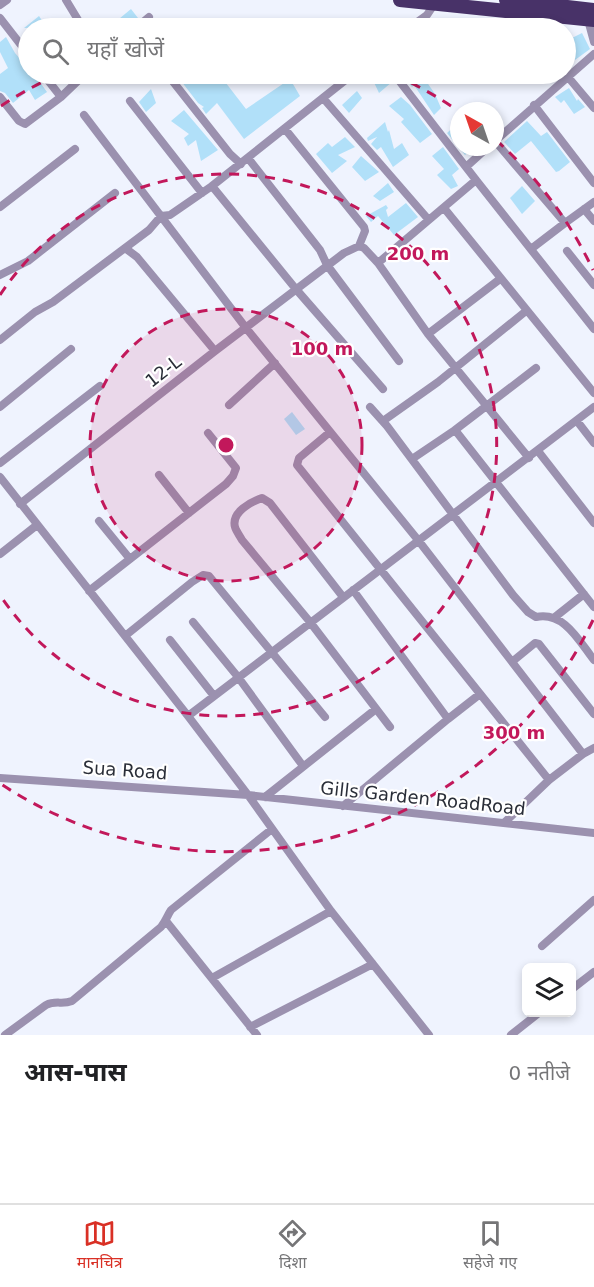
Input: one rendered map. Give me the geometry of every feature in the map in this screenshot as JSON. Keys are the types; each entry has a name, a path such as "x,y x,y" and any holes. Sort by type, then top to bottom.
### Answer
{"highway":[{"path":"400,0 592,17"},
{"path":"506,0 592,17"}],"street":[{"path":"0,5 7,0"},
{"path":"66,0 77,18"},
{"path":"423,18 435,3"},
{"path":"592,17 594,42"},
{"path":"0,18 18,41"},
{"path":"576,70 594,54"},
{"path":"52,84 62,96"},
{"path":"0,98 19,122 25,123 75,84"},
{"path":"175,84 230,154 244,161 320,250 327,265 399,361"},
{"path":"0,340 149,230 161,216 170,215 212,186 340,84"},
{"path":"402,84 594,329"},
{"path":"504,133 560,84"},
{"path":"574,84 594,108"},
{"path":"323,98 428,219"},
{"path":"130,101 202,193"},
{"path":"534,105 594,183"},
{"path":"84,115 246,328 418,540 584,754"},
{"path":"285,129 364,226 365,231 359,246 364,248 378,263 428,334 529,458"},
{"path":"0,207 75,149"},
{"path":"504,152 565,223"},
{"path":"466,167 478,156"},
{"path":"378,263 476,180"},
{"path":"212,186 295,288 382,389"},
{"path":"0,275 28,261 115,193"},
{"path":"531,249 594,201"},
{"path":"444,208 594,393"},
{"path":"584,209 594,221"},
{"name":"12-L","path":"20,504 295,288 344,253 359,246"},
{"path":"125,248 137,257 215,351"},
{"path":"567,252 594,285"},
{"path":"428,334 500,279"},
{"path":"383,421 438,382 526,311"},
{"path":"0,406 71,348"},
{"path":"229,405 275,363"},
{"path":"412,459 455,430 536,368"},
{"path":"0,463 100,386"},
{"path":"370,407 528,612 536,617 544,615 555,617 569,628 594,660"},
{"path":"188,716 594,407"},
{"path":"577,421 594,443"},
{"path":"455,430 594,607"},
{"path":"330,432 299,458 297,465 549,780"},
{"path":"89,591 226,484 233,476 236,468 208,433"},
{"path":"538,451 594,523"},
{"path":"159,475 189,513"},
{"path":"0,477 3,488 20,504 188,716 331,911 429,1035"},
{"path":"343,597 270,503 262,498 240,510 235,518 235,528 242,540 310,622 390,728"},
{"path":"99,521 130,559"},
{"path":"0,554 37,525"},
{"path":"125,636 192,582 203,575 209,576 325,717"},
{"path":"353,590 448,719"},
{"path":"555,617 584,594"},
{"path":"193,622 303,766"},
{"path":"170,640 214,696"},
{"path":"513,661 535,643 539,644 594,714"},
{"path":"343,806 480,694"},
{"path":"265,797 376,709"},
{"path":"504,823 549,780 594,748"},
{"name":"Sua Road","path":"0,778 248,795"},
{"name":"Gills Garden RoadRoad","path":"248,795 594,833"},
{"path":"6,1035 46,1005 52,1002 64,1004 72,1001 166,921 171,910 272,829"},
{"path":"542,946 594,900"},
{"path":"212,978 331,911"},
{"path":"166,921 257,1035"},
{"path":"250,1027 373,964"},
{"path":"576,986 594,972"},
{"path":"511,1035 534,1017"}],"building":[{"path":"131,9 138,18 120,18"},
{"path":"582,33 590,49 576,59 576,36"},
{"path":"6,37 18,56 18,84 41,84 47,92 35,100 29,90 13,103 5,93 0,91 0,74 8,68 0,52 0,42"},
{"path":"183,84 227,84 246,109 283,84 293,84 300,96 244,139 217,103 206,114 202,108 204,107"},
{"path":"375,84 390,84 379,93"},
{"path":"410,84 428,84 441,108 434,115 414,85 412,87"},
{"path":"569,88 577,101 578,99 585,107 574,114 564,100 561,103 555,97"},
{"path":"151,89 156,103 146,112 139,102"},
{"path":"357,91 362,98 349,113 342,105"},
{"path":"401,97 432,134 420,143 401,122 404,119 389,106"},
{"path":"184,110 218,150 201,161 196,140 188,146 184,138 189,134 171,121"},
{"path":"527,121 541,136 547,132 570,162 556,172 531,141 515,154 504,142"},
{"path":"385,122 394,149 402,143 409,155 393,167 381,147 377,150 371,144 377,137 368,141 367,138"},
{"path":"345,137 355,147 338,155 347,161 332,173 316,154 328,143 332,147"},
{"path":"443,147 459,169 452,175 458,186 451,189 437,175 444,169 432,156"},
{"path":"361,156 379,172 365,181 352,167"},
{"path":"388,183 394,192 380,201 373,196"},
{"path":"522,186 535,201 522,214 510,198"},
{"path":"406,203 418,217 394,235 378,216 371,222 366,216 386,205 388,217"},
{"path":"292,412 305,429 296,435 284,419"}]}
